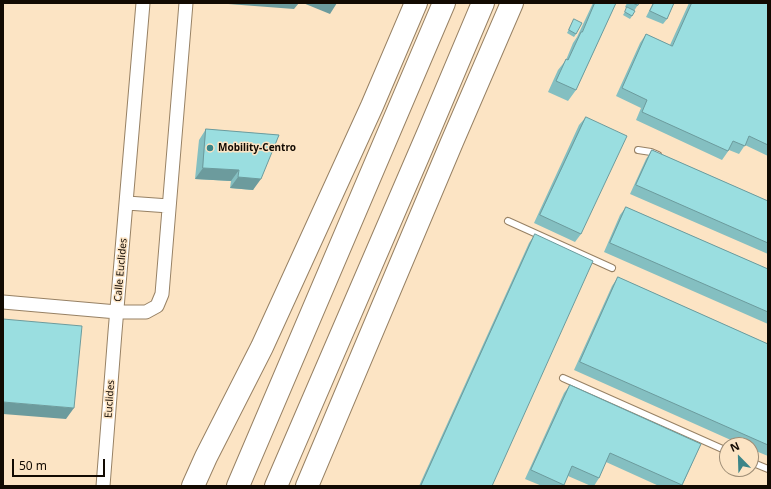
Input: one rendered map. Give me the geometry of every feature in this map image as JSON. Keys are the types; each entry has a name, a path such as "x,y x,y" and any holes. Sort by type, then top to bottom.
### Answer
{"highway":[{"path":"194,486 206,457 262,348 372,106 416,3"},
{"path":"238,486 444,3"},
{"path":"276,486 430,131 483,3"},
{"path":"307,486 512,3"},
{"path":"183,486 206,457"}],"street":[{"name":"Calle Euclides","path":"143,3 117,312 146,312 157,306 162,294 186,3"},
{"path":"127,203 169,206"},
{"path":"3,302 117,312"},
{"name":"Euclides","path":"103,486 117,312"}],"lane":[{"path":"638,150 650,152 664,158"},
{"path":"508,221 612,268"},
{"path":"563,378 719,447"}],"building":[{"path":"595,3 616,3 576,90 556,81 566,59 568,60 582,32"},
{"path":"654,3 674,3 667,19 650,11"},
{"path":"692,3 768,3 768,145 749,136 745,146 733,141 728,151 642,112 647,100 622,88 646,34 672,46"},
{"path":"627,7 635,11 632,16 625,12"},
{"path":"574,19 582,23 576,34 569,30"},
{"path":"586,117 627,136 581,234 540,215"},
{"path":"206,129 279,135 261,179 238,177 239,170 203,168"},
{"path":"652,150 768,201 768,243 636,185"},
{"path":"626,207 768,269 768,312 610,243"},
{"path":"535,234 593,261 492,486 421,486"},
{"path":"618,277 768,344 768,445 759,441 759,437 750,437 580,362"},
{"path":"3,319 82,326 74,408 3,402"},
{"path":"570,385 701,444 682,485 610,453 599,478 572,466 564,485 531,470"}],"place":[{"name":"Mobility-Centro","path":"210,148"}]}
